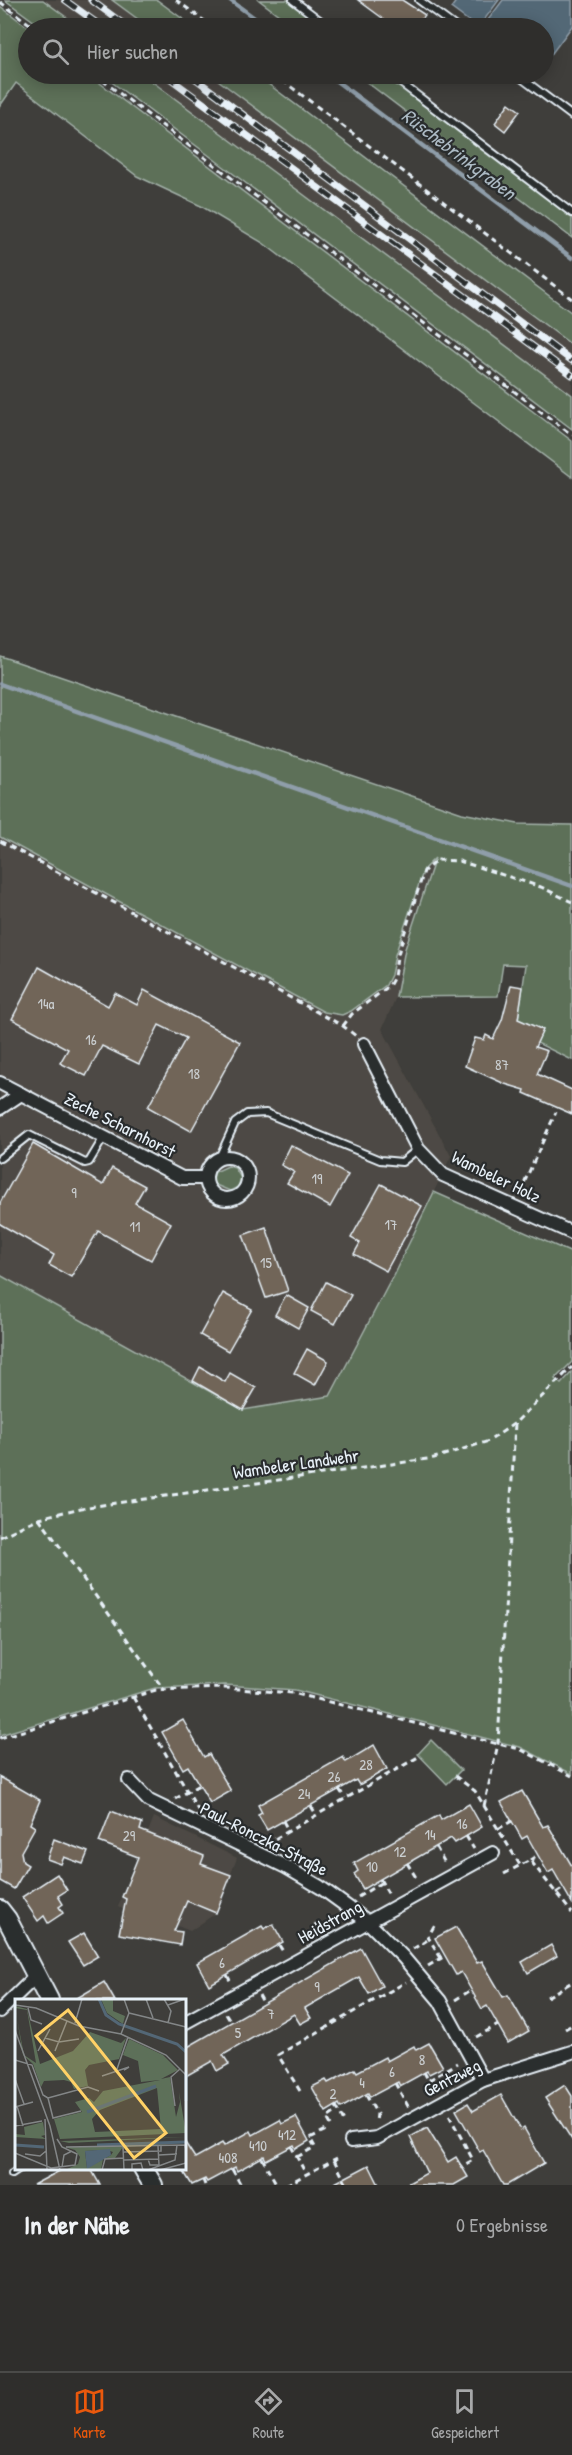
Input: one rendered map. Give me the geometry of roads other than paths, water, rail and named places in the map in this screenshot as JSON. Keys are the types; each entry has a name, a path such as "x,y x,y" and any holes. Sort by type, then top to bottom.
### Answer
{"street":[{"name":"Wambeler Holz","path":"364,1044 418,1149 444,1175 572,1233"},
{"name":"Zeche Scharnhorst","path":"0,1083 182,1178 206,1178"},
{"path":"0,1107 21,1094"},
{"path":"219,1158 234,1159 245,1168 247,1183 244,1190 237,1196 224,1199 210,1192 206,1173 211,1164 219,1158"},
{"name":"Paul-Ronczka-Straße","path":"129,1780 149,1801 286,1867 320,1887 367,1921 403,1957 440,2001 483,2080"},
{"name":"Heidstrang","path":"186,2022 493,1853"},
{"path":"0,1910 7,1919 48,1999"},
{"path":"0,2011 36,1976"},
{"name":"Gentzweg","path":"351,2141 377,2138 439,2099 483,2080 572,2052"},
{"path":"144,2170 153,2185"}],"lane":[{"path":"293,0 317,18"},
{"path":"419,0 443,18"},
{"path":"402,84 572,213"},
{"path":"529,84 572,116"},
{"path":"219,1158 235,1124 247,1113 266,1113 380,1160 402,1162 418,1149"},
{"path":"0,1158 29,1136 85,1163 89,1162 104,1137"},
{"path":"12,2174 19,2170"}],"water":[{"path":"457,0 499,0 486,18 464,18 451,8"},
{"path":"503,0 572,0 572,26 554,50 554,18 490,18"}],"waterway":[{"name":"Rüschebrinkgraben","path":"230,0 254,18"},
{"name":"Rüschebrinkgraben","path":"340,84 572,258"},
{"path":"0,684 572,886"}],"railway":[{"path":"65,0 90,18"},
{"path":"91,0 115,18"},
{"path":"178,84 572,375"},
{"path":"202,84 572,361"}]}
